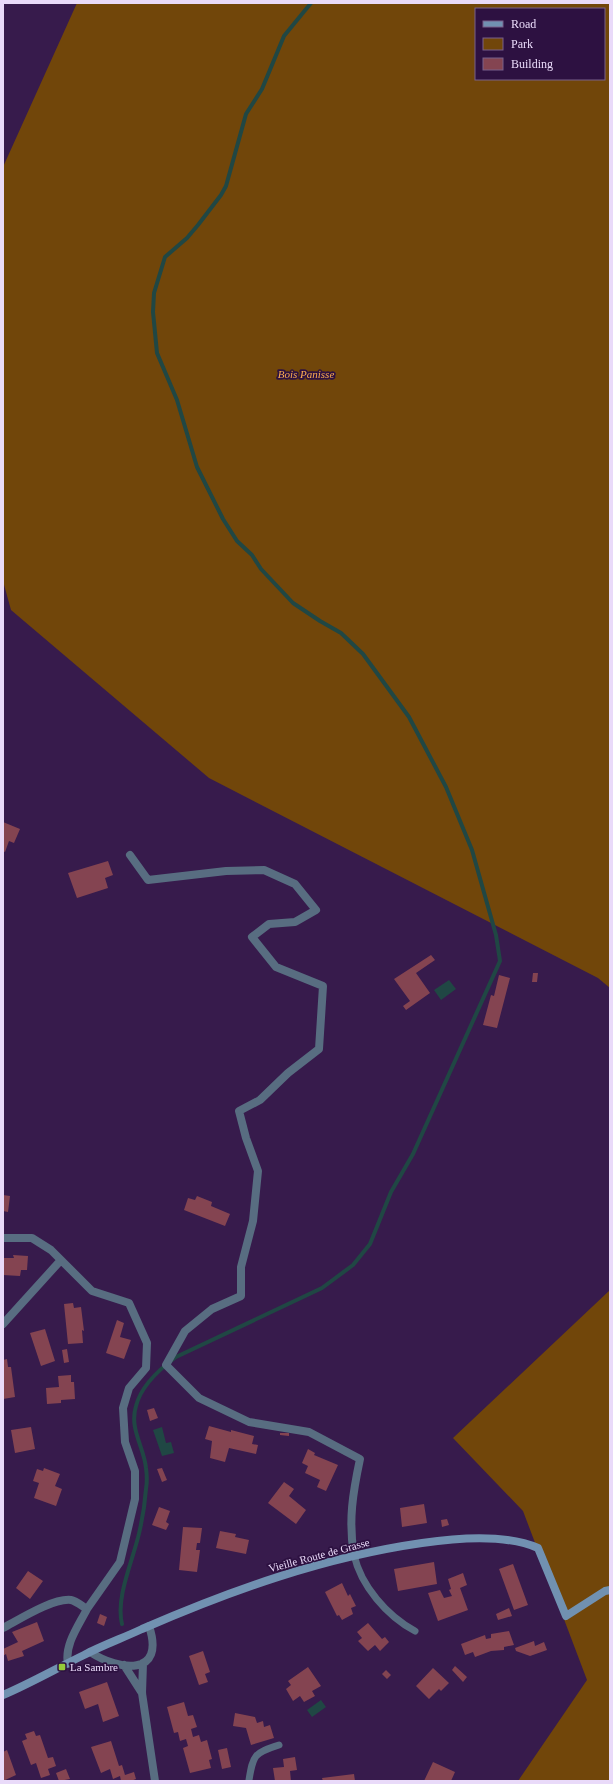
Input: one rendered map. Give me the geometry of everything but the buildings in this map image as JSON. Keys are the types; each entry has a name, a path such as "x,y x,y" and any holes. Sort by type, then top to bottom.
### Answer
{"street":[{"path":"130,855 148,880 226,871 264,870 295,884 316,910 295,922 269,924 252,937 276,967 323,986 319,1049 288,1072 260,1100 239,1111 246,1138 258,1171 253,1221 241,1267 241,1296 212,1309 185,1331 166,1364 199,1398 249,1422 309,1432 360,1458 351,1514 350,1534 354,1555"},
{"path":"3,1238 32,1238 51,1250 92,1291 129,1303 147,1343 146,1368 129,1388 123,1408 125,1442 134,1471 135,1499 120,1562 87,1609 70,1643 67,1657 68,1664"},
{"path":"3,1324 61,1260"},
{"name":"Vieille Route de Grasse","path":"3,1695 90,1652 199,1604 257,1583 307,1568 354,1555 400,1546 455,1538 525,1543 538,1548 566,1616 605,1591 610,1590"},
{"path":"3,1628 55,1601 72,1600 87,1609"},
{"path":"90,1652 102,1660 124,1665 139,1665 148,1660 153,1653 153,1639 149,1626"},
{"path":"143,1663 142,1693 155,1781"},
{"path":"124,1665 142,1693"}],"lane":[{"path":"354,1555 357,1568 375,1599 415,1631"},
{"path":"248,1781 251,1764 256,1755 278,1745"}],"green space":[{"name":"Bois Panisse","path":"77,3 610,3 610,988 598,978 209,778 11,610 3,581 3,167"},
{"path":"610,1290 610,1781 518,1781 587,1680 523,1511 453,1438"}],"shaded area":[{"path":"449,980 456,989 441,1000 434,990"},
{"path":"162,1427 166,1443 171,1442 174,1453 162,1456 153,1430"},
{"path":"321,1700 326,1707 312,1717 307,1710"}],"waterway":[{"path":"122,1624 121,1601 123,1589 138,1540 147,1484 145,1460 134,1422 136,1406 142,1391 152,1378 176,1357 322,1288 353,1265 370,1244 391,1192 413,1154 500,961 496,935 472,850 446,787 409,717 363,654 341,633 293,603 261,569 252,555 237,541 223,519 197,467 177,400 157,353 153,312 154,293 165,257 187,238 221,195 226,186 246,114 262,89 284,36 311,3"}],"place":[{"name":"La Sambre","path":"62,1667"}]}
